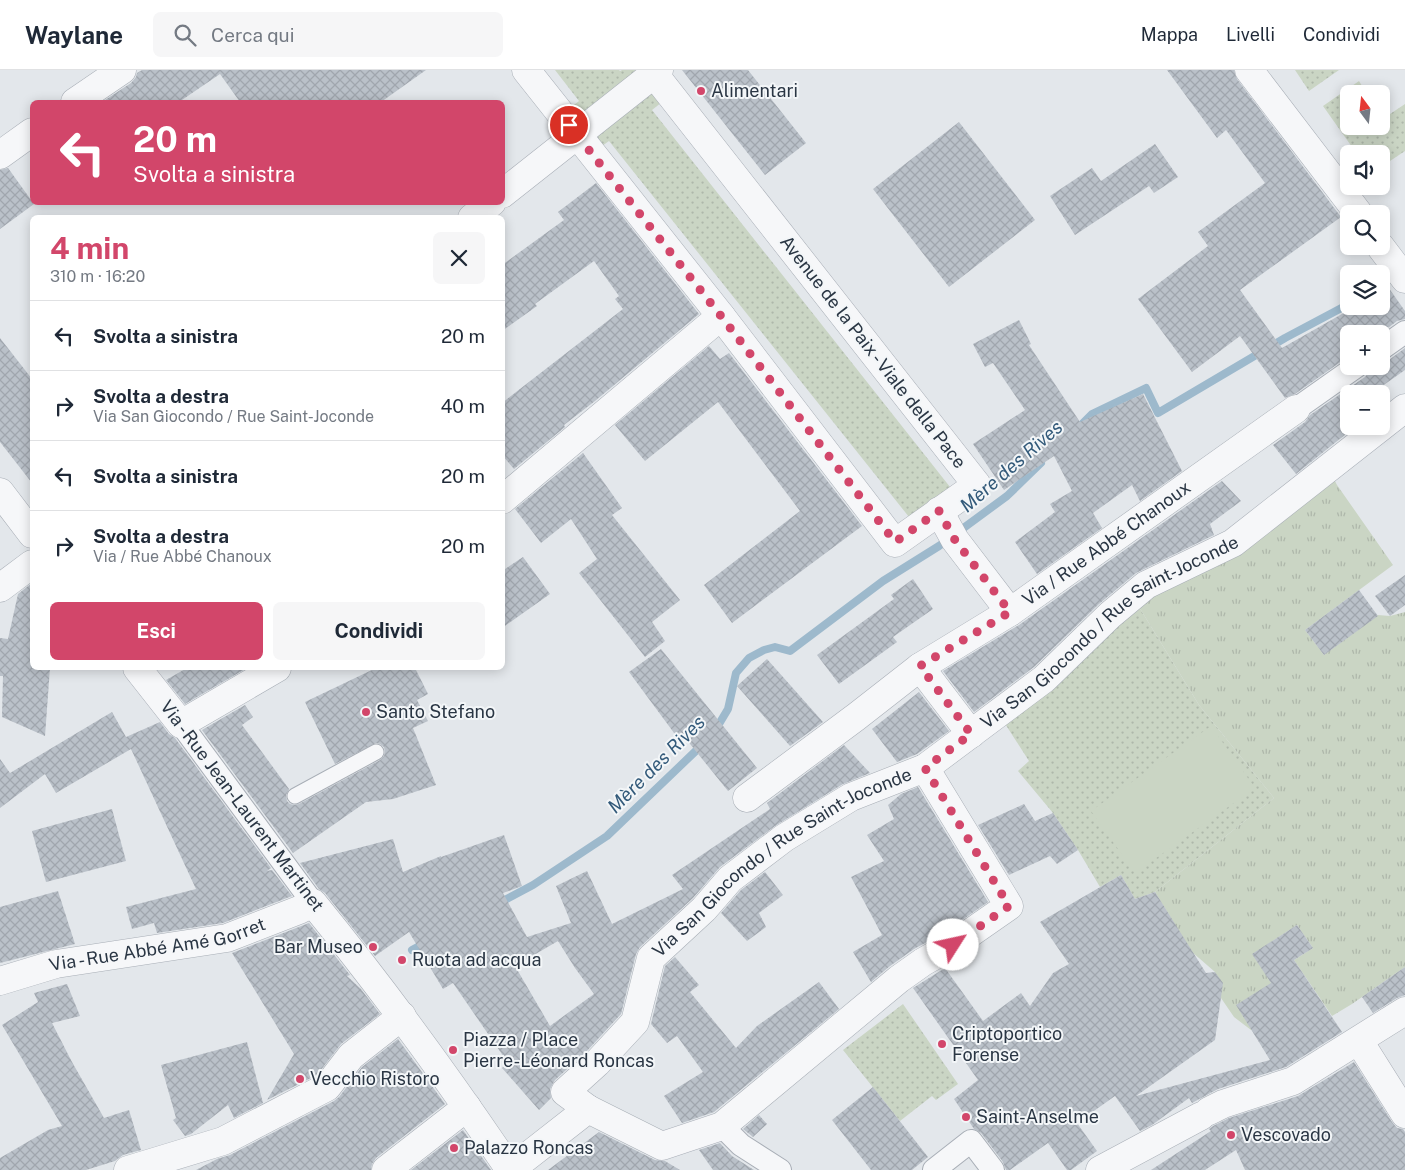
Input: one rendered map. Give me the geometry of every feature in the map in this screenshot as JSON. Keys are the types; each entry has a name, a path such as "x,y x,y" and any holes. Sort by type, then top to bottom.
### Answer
{"street":[{"path":"79,100 122,70"},
{"name":"Avenue de la Paix - Viale della Pace","path":"526,70 721,316 895,542 947,527 977,485 655,71"},
{"path":"1249,70 1352,205"},
{"path":"505,192 577,136 655,71"},
{"path":"0,155 30,133"},
{"path":"476,215 488,205"},
{"path":"1388,255 1403,273"},
{"path":"505,497 721,316"},
{"path":"1390,343 1405,332"},
{"path":"1296,409 1343,375"},
{"name":"Via San Giocondo / Rue Saint-Joconde","path":"588,1109 565,1092 597,1063 635,1022 651,958 704,909 730,880 784,838 851,798 925,768 1044,679 1110,615 1146,585 1234,543 1405,408"},
{"name":"Via / Rue Abbé Chanoux","path":"747,798 856,717 920,666 1010,612 1296,409"},
{"path":"0,492 30,531"},
{"path":"947,527 1010,612"},
{"path":"0,588 30,566"},
{"path":"920,666 971,734"},
{"name":"Via - Rue Jean-Laurent Martinet","path":"138,670 257,819 313,903 402,1016 510,1170"},
{"path":"181,724 274,670"},
{"path":"510,1170 588,1109 662,1146 722,1126 899,979 922,962 953,945 1009,906 925,768"},
{"name":"Via - Rue Abbé Amé Gorret","path":"0,981 56,964 227,938 313,903"},
{"path":"1100,1170 1223,1104 1293,1081 1405,1011"},
{"path":"128,1170 223,1141 327,1087 351,1056 402,1016"},
{"path":"1359,1041 1405,1114"},
{"path":"386,1170 467,1107"},
{"path":"722,1126 741,1145 780,1170"},
{"path":"934,1170 971,1141 993,1170"}],"lane":[{"path":"295,796 376,752"}],"green space":[{"path":"555,70 651,70 671,95 652,110 954,492 913,522 609,141 591,154 561,115 579,101"},
{"path":"1295,70 1339,70 1309,91"},
{"path":"1359,81 1361,85 1353,85"},
{"path":"1340,94 1340,130 1323,106"},
{"path":"1405,104 1405,151 1390,161 1390,145 1351,145 1344,135 1390,135 1390,114"},
{"path":"1332,475 1393,565 1305,630 1324,655 1378,615 1390,616 1405,612 1405,967 1332,1016 1294,960 1313,948 1297,925 1253,954 1271,983 1268,1020 1251,1030 1234,1017 1221,998 1215,972 1192,952 1155,892 1274,798 1199,705 1136,602"},
{"path":"1136,602 1199,705 1274,798 1155,892 1135,899 1121,875 1100,887 1053,813 1018,771 1029,761 1002,719"},
{"path":"1211,726 1255,788 1135,873 1091,811"},
{"path":"903,1004 958,1084 936,1100 932,1096 900,1121 843,1050"}],"building":[{"path":"142,70 426,70 384,100 239,100 220,74 182,100 105,100 131,83 137,73"},
{"path":"682,70 748,70 806,143 765,175"},
{"path":"1167,70 1234,70 1237,79 1340,216 1340,218 1240,290 1282,348 1340,315 1390,315 1390,290 1405,311 1405,319 1397,321 1390,326 1340,325 1340,362 1295,394 1285,398 1240,336 1192,372 1138,299 1208,246 1198,232 1265,183 1226,130 1217,138"},
{"path":"959,122 1035,220 949,287 873,189"},
{"path":"1155,144 1178,177 1154,193 1149,186 1075,235 1050,196 1092,168 1101,181"},
{"path":"8,168 30,198 30,205 33,205 0,229 0,170"},
{"path":"596,183 699,314 564,425 565,427 514,469 505,458 505,401 623,309 615,299 619,296 594,261 535,304 537,306 505,329 505,263 564,220 558,212"},
{"path":"1019,320 1031,344 1029,345 1080,422 1143,394 1182,471 1140,501 1132,485 1093,513 1102,528 1037,574 1015,542 1055,512 1050,504 1072,491 1054,456 1004,490 973,444 1025,410 993,363 985,367 973,344"},
{"path":"0,338 30,376 30,480 0,442"},
{"path":"709,346 720,359 729,353 862,526 732,623 704,585 800,511 718,402 645,461 615,425"},
{"path":"1405,348 1405,370 1384,385 1353,385 1367,375 1390,375 1390,359"},
{"path":"1340,394 1340,435 1345,435 1296,474 1273,445 1305,422 1310,415"},
{"path":"583,453 622,508 612,515 680,600 652,622 665,641 645,657 579,573 597,559 571,519 541,543 515,509"},
{"path":"1222,481 1241,501 1210,524 1214,535 1136,573 1099,604 1034,667 974,712 943,671 1019,625"},
{"path":"523,557 550,594 505,626 505,569"},
{"path":"1405,575 1405,605 1390,616 1375,596"},
{"path":"913,579 933,609 893,637 897,642 839,684 817,655 894,599 891,595"},
{"path":"30,585 30,670 50,670 45,736 2,717 3,676 0,676 0,638 8,639 18,594"},
{"path":"1359,590 1378,616 1324,655 1305,630"},
{"path":"661,649 757,768 728,791 682,734 677,737 629,672"},
{"path":"767,659 823,722 790,746 737,686"},
{"path":"184,670 244,670 185,704 166,680"},
{"path":"372,670 416,670 428,694 417,700 428,721 413,728 436,785 393,799 366,802 293,853 202,730 245,705 253,717 242,725 289,789 286,795 287,801 294,805 299,804 380,760 385,752 384,747 376,743 335,764 305,702"},
{"path":"919,692 949,731 917,754 897,762 872,729"},
{"path":"112,712 126,737 160,722 169,734 175,738 271,868 267,871 272,870 292,896 223,923 157,933 154,923 132,929 126,907 196,889 131,749 56,793 45,774 0,808 0,759 10,773"},
{"path":"844,745 870,773 843,784 775,826 720,867 693,898 640,947 636,954 621,1014 586,1052 555,1080 550,1089 551,1098 539,1110 502,1068 508,1063 453,983 443,989 409,932 375,956 325,893 319,889 300,863 393,839 403,872 441,856 504,835 522,886 503,893 527,937 571,923 556,886 587,871 612,924 683,889 672,875 770,809 767,803","holes":["558,941 594,994 550,1026 515,966"]},
{"path":"918,787 988,902 945,932 914,949 871,982 853,952 882,935 851,877 884,861 867,835 894,819 888,805 901,794"},
{"path":"1024,804 1035,821 1053,813 1078,850 1057,864 1050,856 1009,875 978,825"},
{"path":"112,809 126,861 46,882 32,831"},
{"path":"765,872 783,895 759,913 766,927 747,941 721,913 741,890"},
{"path":"1121,875 1135,899 1155,892 1206,973 1215,972 1223,983 1215,1040 1136,1096 1270,1060 1236,1005 1271,983 1252,954 1297,925 1313,948 1294,960 1342,1032 1286,1067 1218,1089 1192,1103 1189,1098 1152,1125 1140,1131 1115,1096 1077,1123 1097,1151 1071,1170 1067,1170 1048,1143 1010,1170 1006,1170 1003,1162 981,1133 974,1129 954,1099 978,1080 913,988 945,968 983,1021 1021,993 1030,1006 1053,973 1069,964 1040,922"},
{"path":"58,891 75,944 0,963 0,907"},
{"path":"309,923 350,975 347,976 361,989 380,1014 341,1044 317,1075 267,1100 294,1054 232,953"},
{"path":"675,957 699,985 690,992 736,1048 757,1026 819,982 839,1009 714,1112 682,1123 664,1096 703,1072 677,1036 667,1043 651,1024 665,966"},
{"path":"1405,967 1405,995 1373,1013 1362,997"},
{"path":"67,984 80,1016 52,1023 104,1118 129,1110 141,1150 86,1170 0,1170 0,1158 48,1130 62,1126 2,1025 38,1002 34,993"},
{"path":"398,1039 445,1104 376,1158 371,1170 196,1170 217,1159 230,1155 334,1101 362,1067"},
{"path":"247,1042 263,1103 234,1118 228,1105 191,1134 185,1136 173,1120 176,1118 161,1065"},
{"path":"1354,1062 1392,1122 1397,1128 1403,1129 1405,1132 1405,1170 1245,1170 1236,1150 1205,1170 1151,1170 1211,1131 1209,1129 1213,1126 1229,1118 1298,1096"},
{"path":"873,1087 928,1157 912,1170 871,1170 832,1120"},
{"path":"759,1115 767,1124 753,1137 743,1129"},
{"name":"Palazzo Roncas","path":"463,1130 491,1170 411,1170"},
{"path":"599,1132 655,1160 665,1161 680,1170 548,1170"},
{"path":"720,1143 732,1156 754,1170 713,1170 699,1150"}],"waterway":[{"name":"Mère des Rives","path":"1080,426 1092,414 1146,388 1158,413 1285,338 1340,309"},
{"name":"Mère des Rives","path":"716,729 728,709 736,673 749,658 764,650 775,647 790,651 883,581 939,546 1007,496 1041,463"},
{"name":"Mère des Rives","path":"499,903 533,885 607,836 702,745"},
{"name":"Mère des Rives","path":"412,950 425,943"}],"place":[{"name":"Alimentari","path":"701,91"},
{"name":"Santo Stefano","path":"366,712"},
{"name":"Bar Museo","path":"373,947"},
{"name":"Ruota ad acqua","path":"402,960"},
{"name":"Criptoportico Forense","path":"942,1044"},
{"name":"Piazza / Place Pierre-Léonard Roncas","path":"453,1050"},
{"name":"Vecchio Ristoro","path":"300,1079"},
{"name":"Saint-Anselme","path":"966,1117"},
{"name":"Vescovado","path":"1231,1135"},
{"name":"Palazzo Roncas","path":"454,1148"}],"route":[{"path":"569,125 721,316 895,542 939,511 955,540 1010,612 920,666 971,734 925,768 1009,906 953,945"}]}
